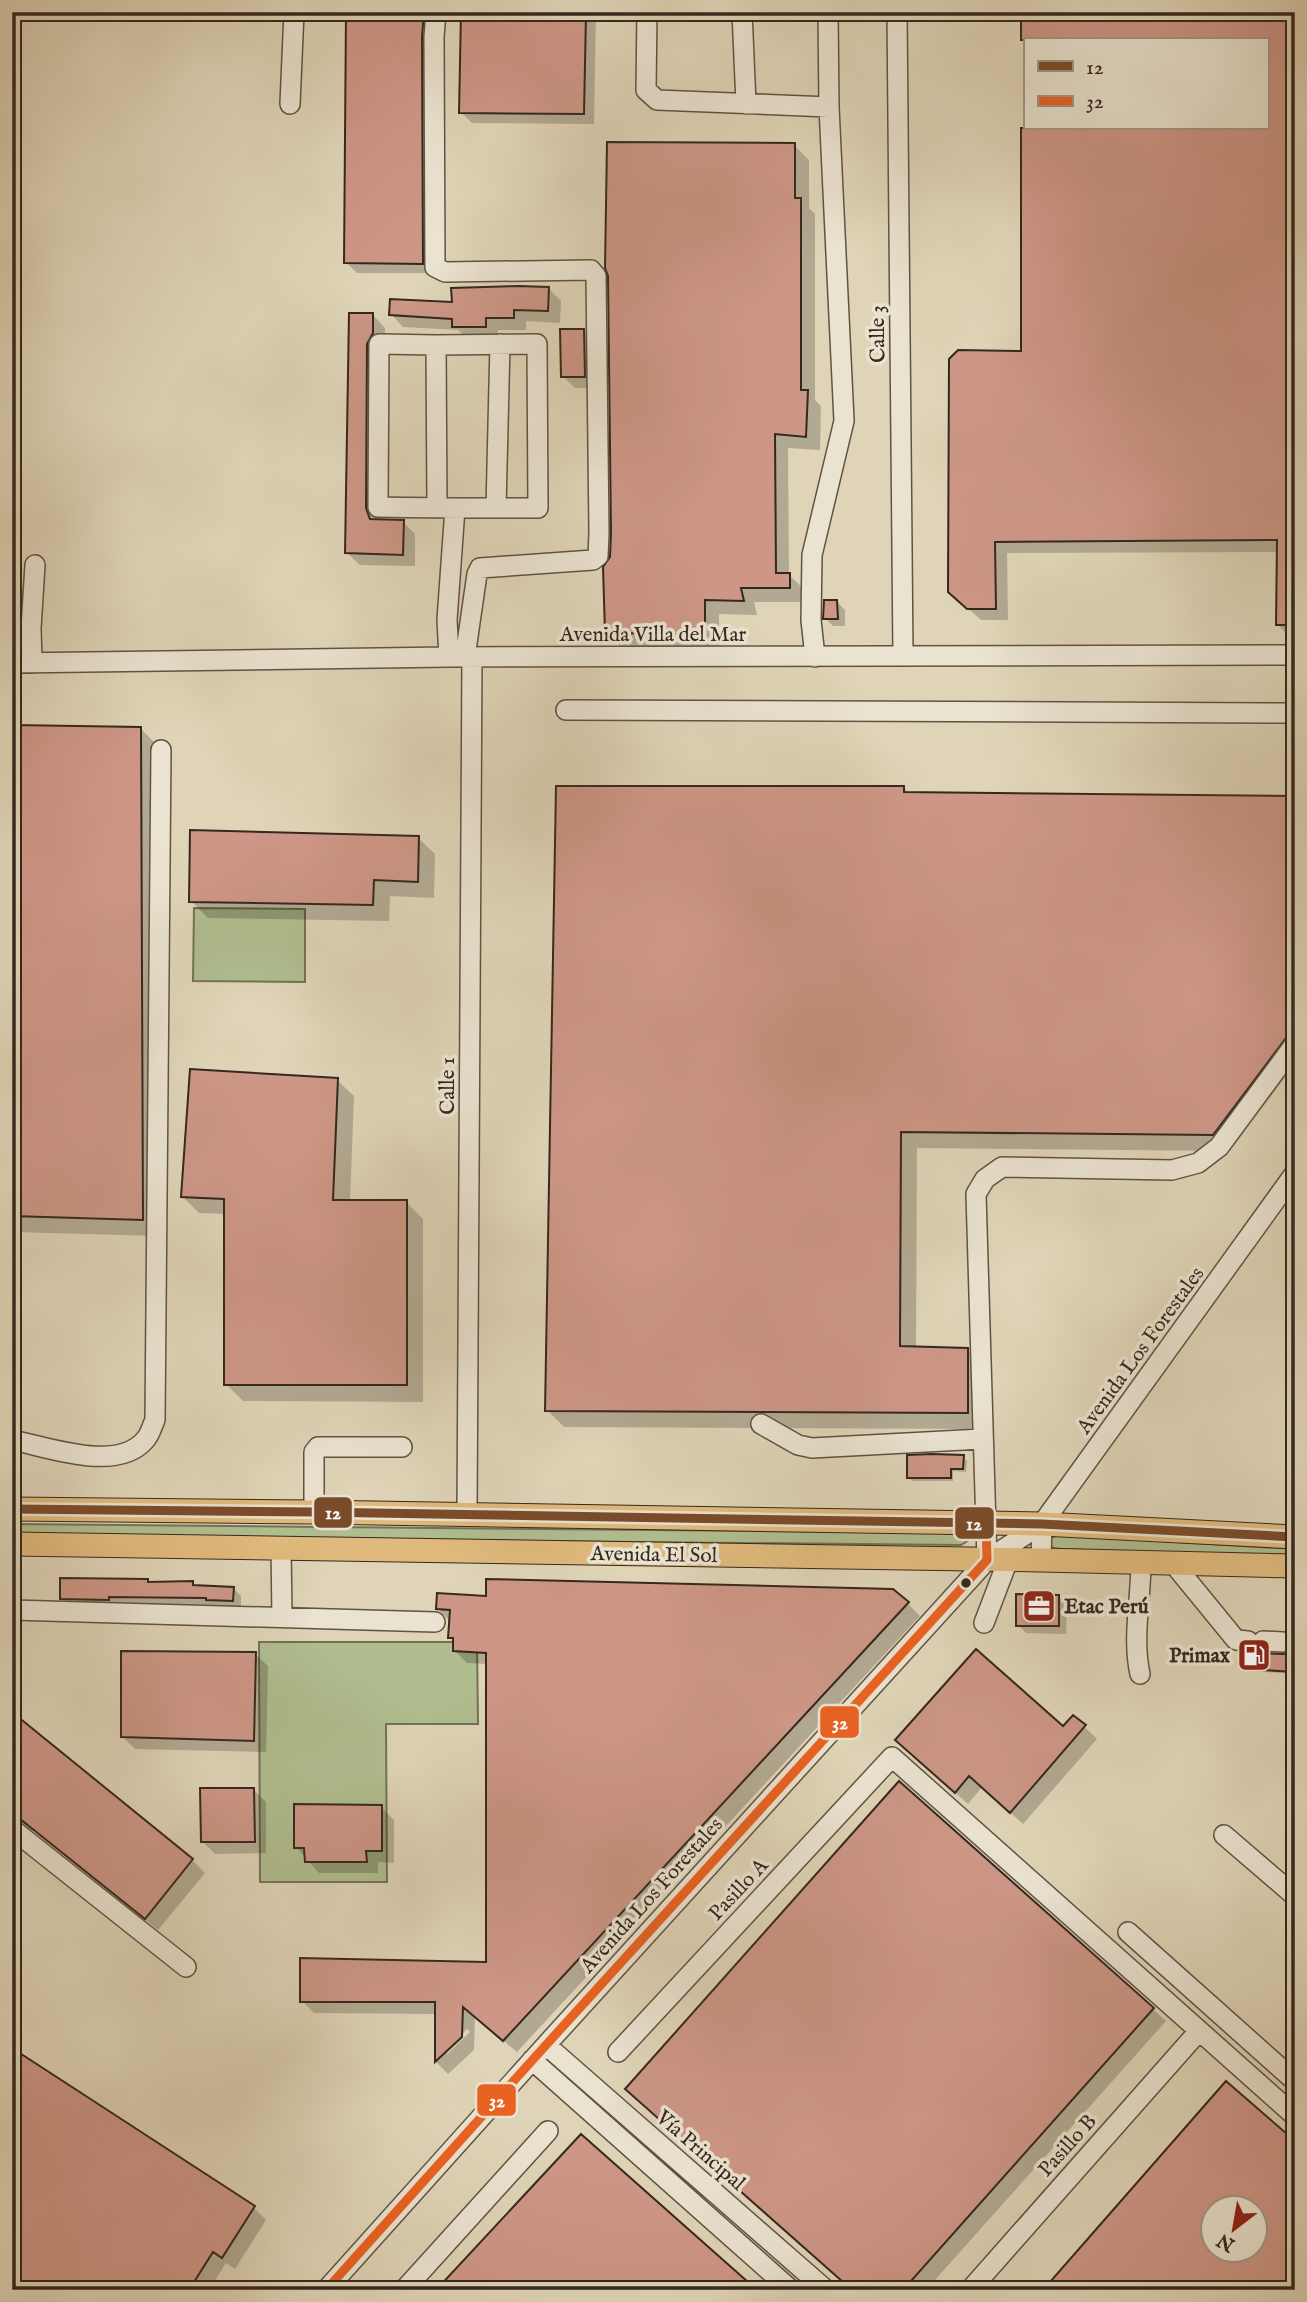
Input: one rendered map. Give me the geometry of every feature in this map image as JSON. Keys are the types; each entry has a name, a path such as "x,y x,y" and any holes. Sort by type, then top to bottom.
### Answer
{"main road":[{"name":"Avenida El Sol","path":"12,1509 314,1511 1042,1524 1295,1537"},
{"name":"Avenida El Sol","path":"12,1544 1295,1566"}],"street":[{"path":"290,104 294,12"},
{"path":"436,12 435,267 444,272 591,270 596,276 598,556 593,560 480,568 462,657"},
{"path":"647,12 646,90 656,100 829,107"},
{"path":"742,12 746,104"},
{"path":"815,657 811,620 812,555 844,421 829,107 828,12"},
{"name":"Calle 3","path":"897,12 903,656"},
{"path":"380,344 436,345 537,344 538,508 378,507 380,344"},
{"path":"496,508 500,344"},
{"path":"436,345 446,508 447,620 462,657"},
{"path":"22,663 31,628 35,565"},
{"name":"Avenida Villa del Mar","path":"22,663 462,657 1295,655"},
{"name":"Calle 1","path":"462,657 467,1514"},
{"path":"566,710 1295,713"},
{"path":"12,1440 91,1456 114,1457 134,1449 146,1439 155,1420 161,750"},
{"path":"984,1623 998,1560 986,1524 976,1194 985,1179 1002,1167 1172,1170 1198,1163 1219,1147 1295,1044"},
{"name":"Avenida Los Forestales","path":"326,2290 532,2060 998,1560 1042,1524 1295,1173"},
{"path":"761,1424 798,1445 812,1448 982,1439"},
{"path":"314,1511 314,1451 318,1447 402,1447"},
{"path":"1041,1560 1042,1524"},
{"path":"281,1548 282,1617"},
{"path":"1140,1674 1136,1656 1136,1626 1141,1594 1141,1562"},
{"path":"1173,1563 1236,1640 1265,1641"},
{"path":"12,1610 436,1622"},
{"name":"Pasillo A","path":"618,2052 892,1757 1199,2031"},
{"path":"12,1829 186,1967"},
{"path":"1224,1835 1295,1896"},
{"path":"1128,1932 1295,2081"},
{"path":"1199,2031 1295,2116"},
{"name":"Pasillo B","path":"970,2290 1199,2031"},
{"name":"Vía Principal","path":"546,2045 825,2290"},
{"path":"532,2060 791,2290"},
{"path":"404,2290 548,2131"}],"green space":[{"path":"194,908 305,909 305,982 193,981"},
{"path":"12,1524 964,1533 969,1535 969,1540 961,1545 12,1536"},
{"path":"1058,1535 1295,1549 1295,1558 1060,1549 1051,1546 1051,1538"},
{"path":"259,1642 477,1642 478,1724 386,1724 387,1882 260,1882"}],"building":[{"path":"346,12 424,12 423,264 344,263"},
{"path":"461,12 586,14 584,114 459,113"},
{"path":"1021,12 1295,12 1295,625 1276,625 1277,540 995,542 996,609 967,609 948,592 949,359 958,350 1021,351 1021,128 1268,130 1268,38 1021,40"},
{"path":"607,142 795,143 795,198 801,198 801,390 808,390 806,437 775,434 776,573 790,573 790,588 741,588 744,601 705,600 705,634 605,633 603,567 610,557 611,533 608,276 605,268"},
{"path":"549,287 548,311 514,310 514,318 486,318 486,327 452,327 452,319 389,315 390,299 452,302 451,288"},
{"path":"349,313 373,313 373,333 367,344 366,508 370,519 404,520 403,555 345,553"},
{"path":"560,329 584,329 585,377 561,377"},
{"path":"824,600 837,600 838,619 823,619"},
{"path":"12,725 141,727 143,1220 12,1216"},
{"path":"556,786 904,786 904,792 1295,796 1295,1026 1213,1135 901,1132 900,1346 968,1348 968,1413 545,1411"},
{"path":"190,830 419,836 418,882 374,880 373,905 189,902"},
{"path":"190,1069 338,1078 333,1200 407,1200 407,1385 224,1385 224,1199 181,1197"},
{"path":"907,1455 964,1455 963,1469 951,1469 951,1478 907,1478"},
{"path":"60,1578 193,1581 193,1585 234,1587 233,1601 206,1598 60,1599"},
{"path":"486,1579 893,1589 909,1602 503,2041 463,2007 462,2037 435,2062 435,2002 300,2002 300,1958 486,1962 486,1653 453,1651 453,1638 448,1638 450,1610 436,1609 437,1593 486,1596"},
{"path":"1016,1594 1059,1595 1059,1626 1016,1626"},
{"path":"1295,1644 1295,1672 1246,1669 1247,1653 1255,1650 1262,1653 1289,1653"},
{"path":"976,1649 1063,1726 1073,1715 1086,1725 1010,1813 969,1776 955,1793 895,1740"},
{"path":"121,1651 256,1652 254,1741 121,1737"},
{"path":"12,1712 193,1859 145,1919 20,1819 12,1817"},
{"path":"899,1781 1154,2008 903,2290 852,2290 625,2089"},
{"path":"200,1788 254,1788 255,1842 201,1842"},
{"path":"294,1804 382,1805 382,1851 366,1851 367,1862 305,1862 304,1848 294,1848"},
{"path":"12,2048 255,2206 222,2258 213,2252 189,2290 12,2290"},
{"path":"1226,2081 1295,2141 1295,2290 1043,2290"},
{"path":"581,2134 757,2290 436,2290"}],"transit line":[{"name":"12","path":"12,1509 1042,1524 1295,1537"},
{"name":"32","path":"326,2290 987,1560 986,1524"}],"place":[{"name":"Etac Perú","path":"1039,1606"},
{"name":"Primax","path":"1254,1655"}]}
